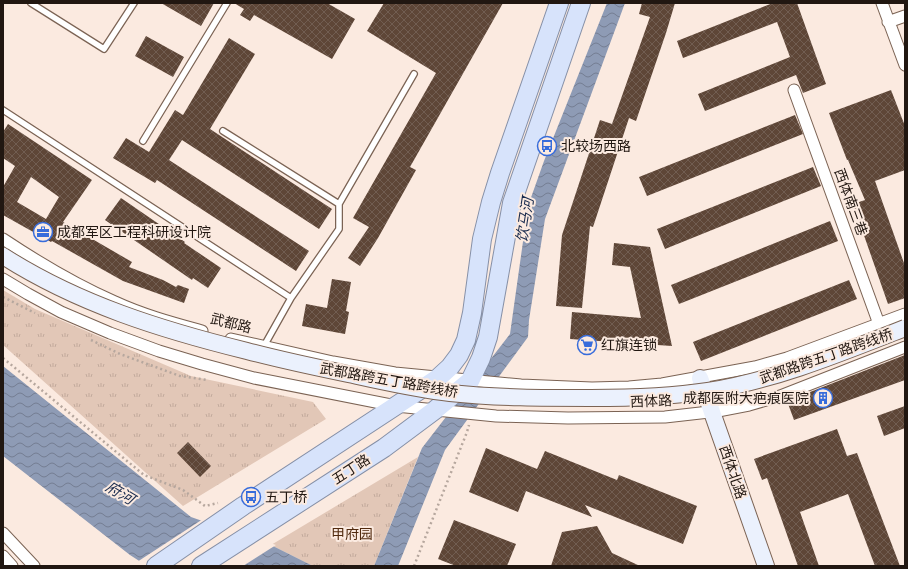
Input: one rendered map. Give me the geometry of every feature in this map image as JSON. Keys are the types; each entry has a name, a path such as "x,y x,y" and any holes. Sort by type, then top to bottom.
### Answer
{"main road":[{"path":"396,406 438,378 450,367 459,355 466,340 472,313 482,240 491,202 559,3"},
{"path":"435,410 470,381 481,358 488,337 512,203 581,3"},
{"name":"五丁路","path":"156,566 243,506 396,406"},
{"name":"五丁路","path":"201,566 384,448 435,410"}],"street":[{"path":"882,3 905,65"},
{"path":"888,22 905,16"},
{"name":"西体南三巷","path":"794,90 879,324"},
{"name":"武都路","path":"3,239 38,262 115,302 145,314 230,339 333,362 395,373 470,381"},
{"name":"武都路跨五丁路跨线桥","path":"3,256 47,282 85,300 123,315 196,338 279,359 394,384 486,396 555,398 638,397 677,395 710,390 743,384 789,371 829,358 905,328"},
{"path":"3,278 61,312 110,333 159,351 254,378 396,406 435,410"},
{"name":"西体路","path":"470,381 592,388 655,385 754,367 787,358 905,314"},
{"name":"西体路","path":"435,410 496,416 568,418 658,418 711,411 749,405 780,396 905,347"},
{"name":"西体北路","path":"700,378 766,566"},
{"path":"3,533 34,566"},
{"path":"3,556 12,566"}],"lane":[{"path":"30,3 104,50 134,3"},
{"path":"144,141 227,3"},
{"path":"264,346 291,298 339,229 339,204 414,74"},
{"path":"3,110 291,298"},
{"path":"223,131 339,204"}],"path":[{"path":"3,358 144,475 183,490 205,506 219,503"},
{"path":"414,566 468,432 471,413"}],"green space":[{"path":"3,290 35,309 191,376 313,402 326,419 183,506 3,345"},
{"name":"甲府园","path":"418,457 374,566 313,566 271,545"}],"water":[{"path":"607,3 625,3 545,219 529,320 528,337 445,450 398,566 374,566 422,448 510,334 528,206 544,161"},
{"name":"府河","path":"3,366 191,517 271,545 313,566 147,566 130,555 3,456"}],"pier":[{"name":"五丁桥","path":"203,519 276,545 243,566 143,566 137,562"}],"building":[{"path":"161,3 214,3 201,26"},
{"path":"234,3 327,3 355,19 332,59 254,15 250,21 240,15 244,9"},
{"path":"384,3 503,3 410,167 416,170 378,238 360,266 348,258 369,227 353,218 436,73 367,31"},
{"path":"642,3 675,3 636,121 629,118 593,227 590,226 582,308 556,306 562,235 600,120 612,124 650,17 639,14"},
{"path":"773,3 797,3 826,84 803,93 796,75 705,111 698,94 790,57 777,22 683,58 677,41"},
{"path":"146,36 184,57 173,77 135,56"},
{"path":"229,38 255,54 210,129 332,209 319,229 182,140 169,160 309,251 296,271 157,180 155,183 113,158 126,138 149,152 175,110 183,115"},
{"path":"891,90 905,126 905,170 875,181 905,266 905,298 888,304 853,204 865,200 847,160 829,113"},
{"path":"795,115 803,134 647,196 639,177"},
{"path":"8,124 92,180 63,222 132,262 129,267 163,280 176,287 178,285 189,289 184,303 123,281 3,215 3,187 15,166 3,158 3,132","holes":["31,177 59,197 46,219 17,202"]},
{"path":"813,167 821,186 665,249 657,229"},
{"path":"121,198 221,268 208,288 193,278 192,280 105,220"},
{"path":"830,221 838,241 679,304 671,285"},
{"path":"614,243 650,247 672,346 570,339 572,312 641,318 630,267 612,265"},
{"path":"332,279 351,282 346,311 349,312 345,334 302,326 306,304 327,308"},
{"path":"849,280 857,299 701,361 693,342"},
{"path":"905,355 905,380 794,420 787,401"},
{"path":"905,406 905,428 884,436 877,416"},
{"path":"837,429 847,456 857,453 900,566 875,566 848,494 800,512 819,566 798,566 767,478 762,480 754,459"},
{"path":"188,442 211,466 200,477 177,453"},
{"path":"486,448 537,469 545,451 617,480 619,475 697,506 683,544 585,505 592,517 526,491 518,512 469,492"},
{"path":"454,520 516,544 507,566 456,566 438,559"},
{"path":"597,526 612,553 640,566 551,566 562,532"}],"place":[{"name":"北较场西路","path":"547,146"},
{"name":"成都军区工程科研设计院","path":"43,232"},
{"name":"红旗连锁","path":"587,345"},
{"name":"成都医附大疤痕医院","path":"823,398"},
{"name":"五丁桥","path":"251,497"}],"water label":[{"name":"饮马河","path":"525,220"}]}
